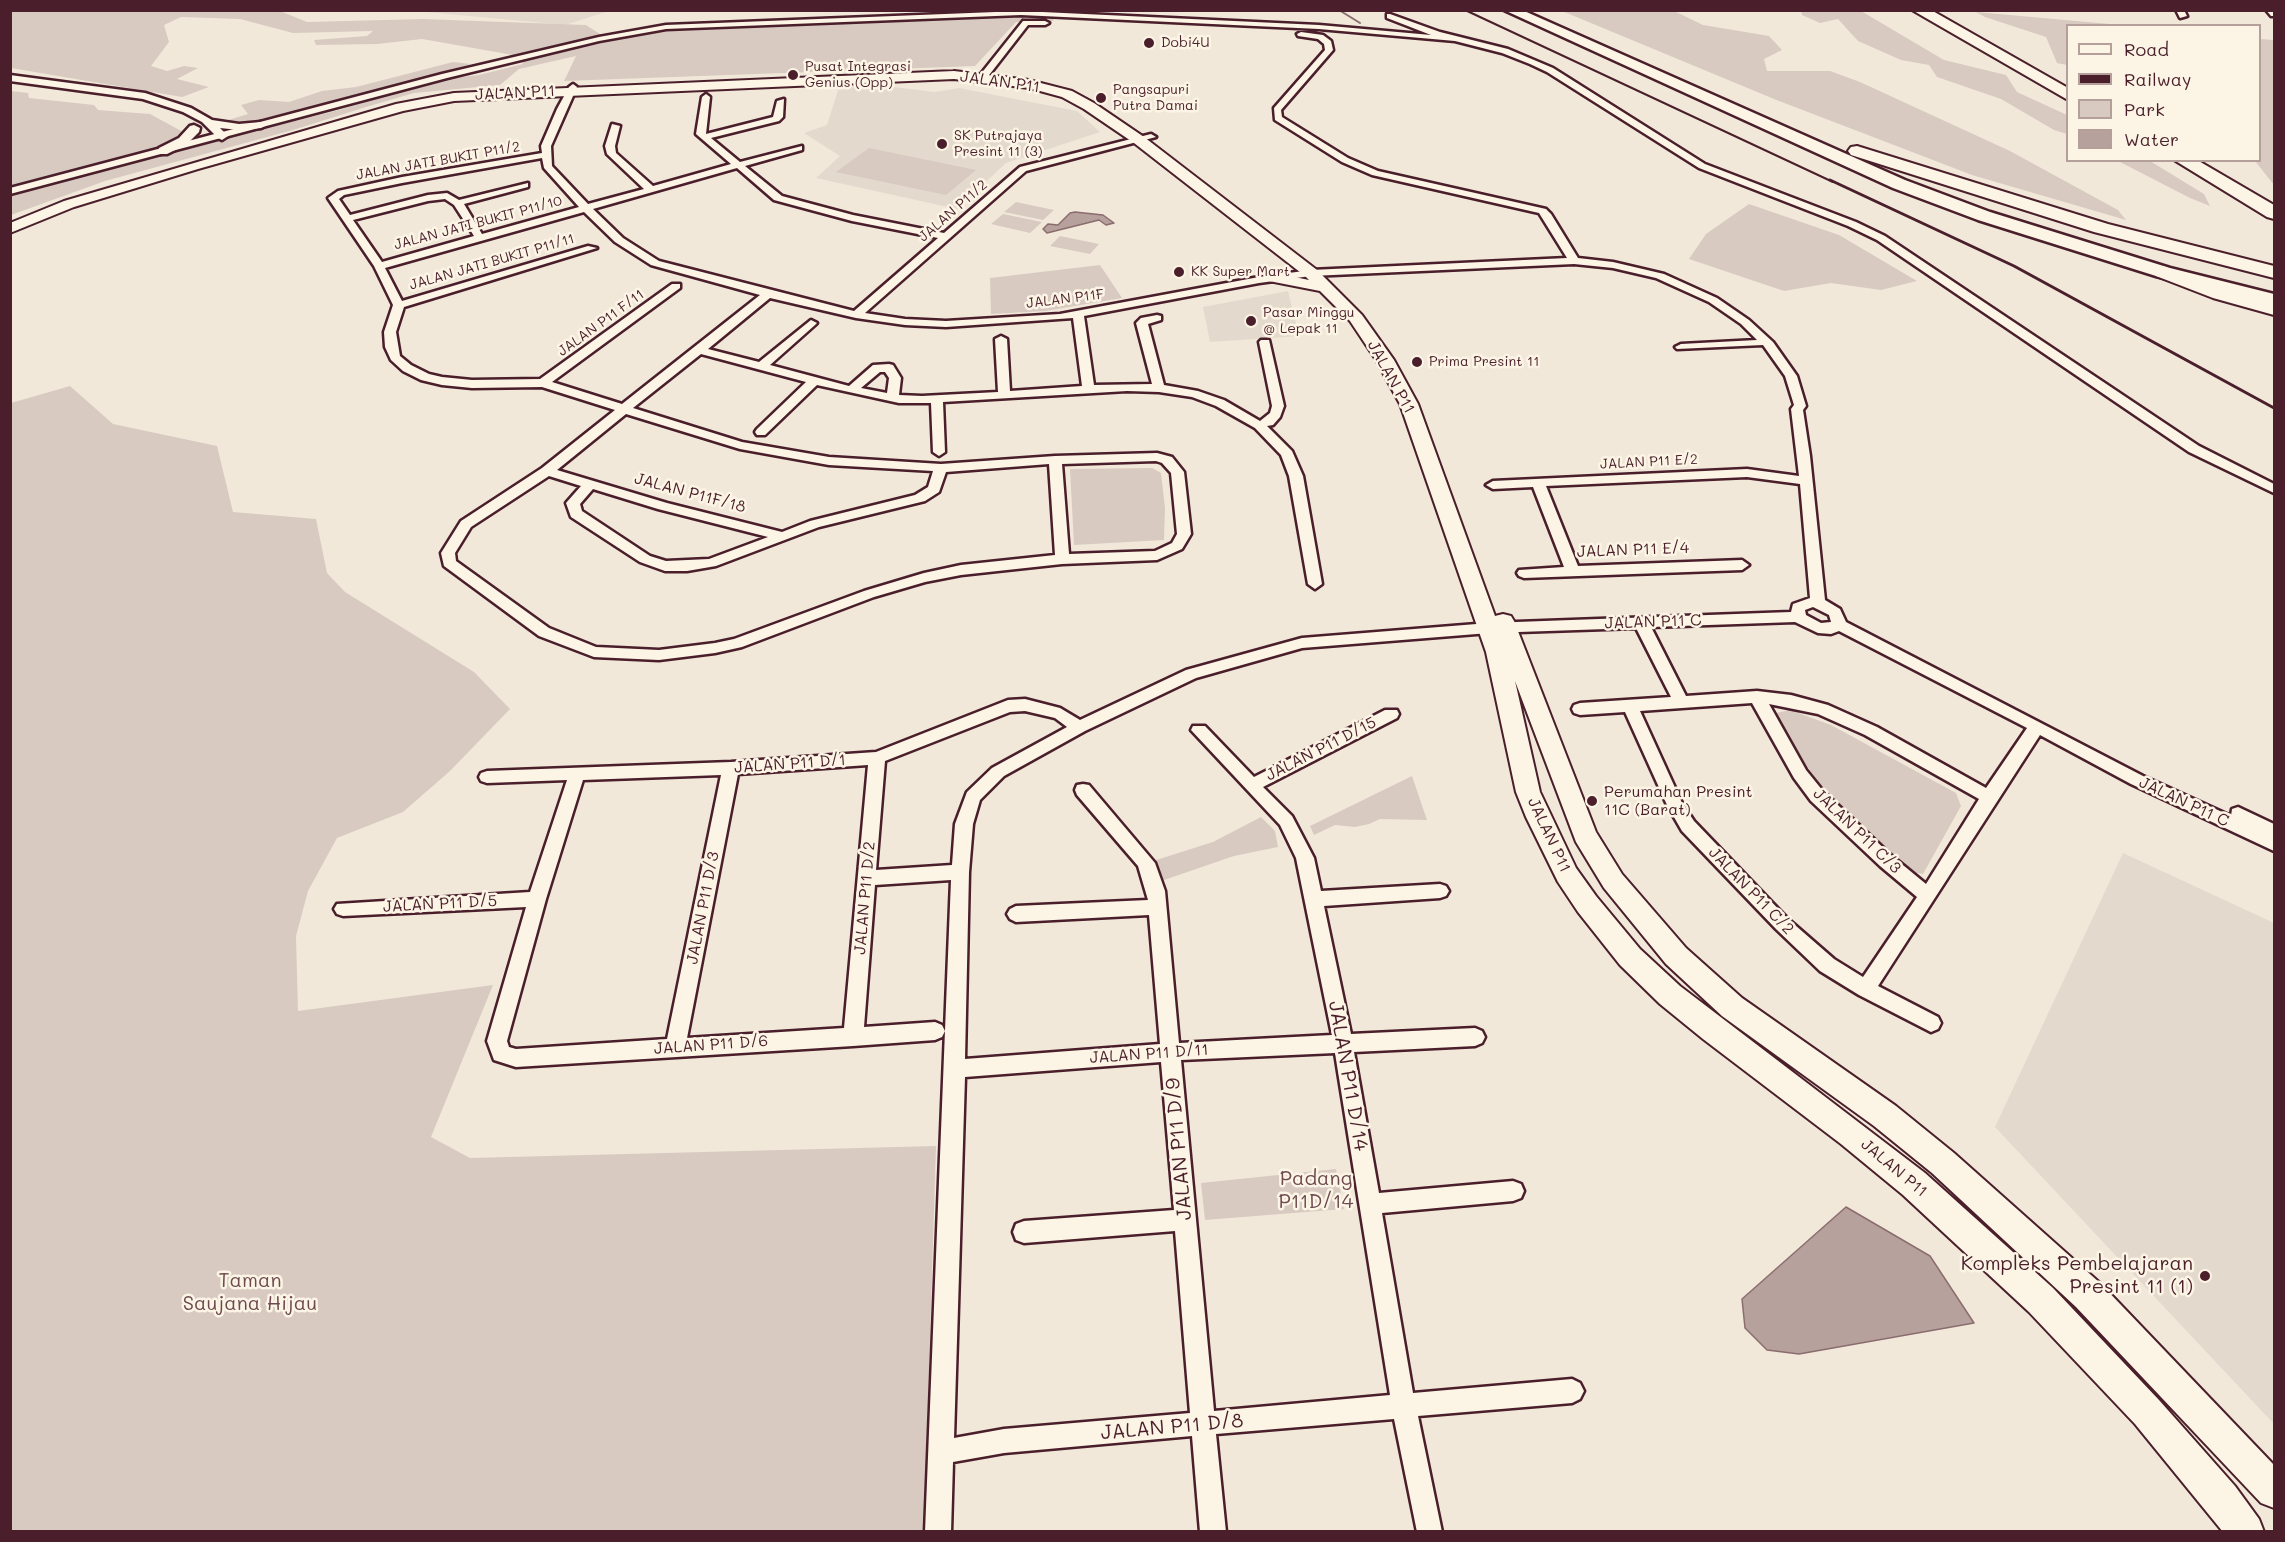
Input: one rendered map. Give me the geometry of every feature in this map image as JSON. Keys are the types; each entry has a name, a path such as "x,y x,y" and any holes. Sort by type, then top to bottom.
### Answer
{"highway":[{"path":"1510,10 1899,184 1984,216 2163,272 2274,300"},
{"path":"1534,10 1857,151 2101,228 2273,275"},
{"path":"1919,10 2066,94"},
{"path":"1937,10 2066,83"},
{"path":"2186,162 2274,213"},
{"path":"2209,162 2274,199"},
{"path":"2163,272 2220,294 2274,309"}],"main road":[{"name":"JALAN P11","path":"10,229 69,204 192,166 432,100 572,89 985,74 1044,80 1076,91 1102,104 1292,258 1322,278"},
{"name":"JALAN P11","path":"10,217 98,185 416,98 475,89 572,89"},
{"name":"JALAN P11","path":"1145,139 1322,278 1356,318 1385,360 1409,404 1498,628 1585,835 1613,881 1676,956 1732,1007 1884,1116 1943,1163 2088,1295 2274,1490"},
{"path":"240,147 235,152 256,149"},
{"path":"192,166 220,156 206,155"},
{"path":"1275,278 1290,268 1292,258"},
{"path":"1275,278 1322,278"},
{"name":"JALAN P11","path":"1498,628 1497,652 1528,792 1538,817 1567,875 1587,904 1630,957 1670,995 1713,1030 1852,1134 1914,1184 2041,1300 2147,1412 2222,1499 2246,1532"}],"street":[{"path":"2270,10 2274,14"},
{"path":"10,191 508,60 622,34 683,26 1021,13 1370,31 1453,39"},
{"path":"1370,31 1392,24 1390,16 1453,39 1505,51 1550,70 1702,166 1852,224 1881,238 2194,449 2274,489"},
{"path":"985,74 1026,23 1270,32 1320,38 1329,43 1329,50 1277,110 1278,118 1345,160 1375,172 1542,211 1548,217 1574,261"},
{"path":"1370,31 1415,26"},
{"path":"10,78 145,96 187,110 212,123 239,127 261,125"},
{"path":"10,85 130,101 172,116 209,139"},
{"path":"546,156 572,89"},
{"path":"706,97 700,130 704,137 778,198 852,218 945,236"},
{"path":"704,137 776,119 781,101"},
{"path":"212,123 222,136"},
{"path":"615,126 610,146 612,154 651,190"},
{"path":"164,151 188,137 194,128"},
{"name":"JALAN P11/2","path":"856,315 1023,169 1145,139"},
{"name":"JALAN JATI BUKIT P11/10","path":"379,266 799,148"},
{"name":"JALAN JATI BUKIT P11/2","path":"347,219 333,198 336,195 433,174 546,156"},
{"name":"JALAN P11F","path":"546,156 566,189 586,209 619,240 655,263 856,315 905,322 945,324 1078,314 1275,278"},
{"path":"458,203 525,185"},
{"path":"480,238 458,203 453,198 440,196 347,219 379,266 399,305 390,332 391,347 395,358 425,377 472,384 543,383 624,409 740,445 829,461 940,468 1146,456 1167,460 1177,472 1184,534 1177,546 1157,555 1062,559 961,570 869,594 764,634 715,648 659,655 594,652 544,632 449,563 448,553 466,524 547,471 624,409 699,350 768,294"},
{"name":"JALAN JATI BUKIT P11/11","path":"399,305 592,248"},
{"path":"1322,278 1574,261 1613,265 1660,276 1705,299 1713,300 1730,311 1769,344 1791,376 1800,406 1797,409 1818,603"},
{"name":"JALAN P11 F/11","path":"543,383 676,286"},
{"path":"1705,299 1707,303 1759,343 1782,376 1791,405 1797,409"},
{"path":"1078,314 1088,388"},
{"path":"1157,318 1145,320 1142,323 1159,388"},
{"path":"761,367 811,323"},
{"path":"1001,339 1004,394"},
{"path":"1259,425 1269,422 1276,414 1278,406 1265,342"},
{"path":"1681,347 1759,343"},
{"path":"699,350 814,381 894,398 937,399 1088,388 1159,388 1194,394 1220,403 1259,425 1287,454 1296,476 1315,584"},
{"path":"851,390 877,368 889,368 895,378 894,398"},
{"path":"762,432 814,381"},
{"path":"937,399 939,452"},
{"path":"1055,460 1062,559"},
{"path":"589,485 573,502 576,514 645,560 665,566 711,563 849,514 928,494 934,489 940,468"},
{"name":"JALAN P11F/18","path":"547,471 663,506 782,536"},
{"name":"JALAN P11 E/2","path":"1493,485 1747,473 1806,481"},
{"path":"1538,483 1572,570"},
{"name":"JALAN P11 E/4","path":"1524,573 1742,565"},
{"path":"1818,603 1835,612 1839,620 1838,624 1831,628 1818,628 1799,617 1797,611 1801,604 1818,603"},
{"name":"JALAN P11 C","path":"938,1532 960,872 964,824 973,796 998,772 1079,727 1191,674 1302,643 1498,628 1799,617"},
{"path":"1641,622 1681,702"},
{"name":"JALAN P11 C","path":"1838,624 2095,756 2137,780 2274,843"},
{"path":"1580,709 1757,698 1791,701 1822,709 1871,731 1989,796"},
{"name":"JALAN P11 C/3","path":"1757,698 1800,774 1817,796 1886,861 1928,896"},
{"name":"JALAN P11 D/1","path":"487,777 731,768 877,758 1008,706 1025,705 1050,711 1060,714 1079,727"},
{"name":"JALAN P11 C/2","path":"1630,705 1675,805 1688,826 1805,946 1827,965 1866,989 1931,1023"},
{"name":"JALAN P11 D/15","path":"1252,785 1391,714"},
{"path":"1866,989 1928,896 1989,796 2037,726"},
{"name":"JALAN P11 D/14","path":"1199,730 1286,821 1305,858 1343,1043 1403,1404 1430,1532"},
{"name":"JALAN P11 C","path":"2095,756 2140,770 2274,831"},
{"name":"JALAN P11 D/2","path":"853,1037 877,758"},
{"name":"JALAN P11 D/3","path":"675,1048 731,768"},
{"path":"537,899 577,774"},
{"name":"JALAN P11 D/9","path":"1083,790 1146,863 1156,891 1213,1532"},
{"path":"868,878 960,872"},
{"path":"1313,899 1440,891"},
{"name":"JALAN P11 D/6","path":"537,899 497,1041 501,1054 516,1058 935,1032"},
{"name":"JALAN P11 D/5","path":"343,909 537,899"},
{"path":"1016,914 1158,907"},
{"name":"JALAN P11 D/11","path":"955,1069 1171,1052 1475,1037"},
{"path":"1371,1204 1513,1191"},
{"path":"1024,1232 1185,1220"},
{"name":"JALAN P11 D/8","path":"940,1452 1004,1441 1403,1404 1572,1391"}],"shaded area":[{"path":"416,11 609,11 565,25"},
{"name":"SK Putrajaya Presint 11 (3)","path":"885,86 935,92 959,88 1077,111 1100,132 1006,163 957,209 816,178 840,156 804,133 827,125 839,87"},
{"name":"Pasar Minggu @ Lepak 11","path":"1288,291 1299,336 1210,342 1203,307"},
{"name":"Kompleks Pembelajaran Presint 11 (1)","path":"2123,853 2274,923 2274,1424 1995,1127"}],"green space":[{"path":"11,11 280,11 307,22 423,19 586,25 603,36 513,55 422,39 377,44 316,45 314,40 367,36 373,31 293,33 240,19 181,17 164,25 169,42 151,66 167,71 184,66 198,68 177,79 209,87 182,97 11,68"},
{"path":"1562,11 1674,11 1703,25 1769,36 1782,50 1764,59 1767,71 1830,71 1860,82 2010,151 2118,210 2126,220 1972,175 1774,99"},
{"path":"1801,11 1861,11 1944,60 2006,75 2017,92 2066,115 2066,134 2054,130 2001,99 1937,77 1929,65 1901,60 1858,41 1838,19 1820,23 1802,15"},
{"path":"1976,12 2110,24 2066,24 2066,65 2057,63 2046,37"},
{"path":"1055,16 1053,21 1016,22 975,66 564,81 576,56 519,69 500,85 414,93 293,130 105,181 11,215 10,192 339,110 445,79 479,75 523,64 521,60 594,42 672,29"},
{"path":"2261,39 2274,40 2274,185 2256,162 2261,162"},
{"path":"453,62 471,64 426,78 242,124 225,121 248,114 241,105 259,100 289,102 322,91 356,87"},
{"path":"11,91 28,93 29,98 94,105 98,110 150,114 185,133 171,144 11,188"},
{"path":"869,148 976,170 946,195 836,172"},
{"path":"2120,162 2152,162 2204,194 2210,206"},
{"path":"1016,202 1054,210 1043,220 1004,212"},
{"path":"1749,204 1839,235 1917,281 1881,290 1831,283 1784,291 1689,259 1706,234"},
{"path":"1003,214 1042,222 1030,233 991,224"},
{"path":"1060,236 1099,244 1090,254 1050,246"},
{"path":"1100,265 1122,298 1045,311 991,314 990,278"},
{"name":"Taman Saujana Hijau","path":"70,386 113,424 217,446 233,512 316,519 327,573 345,592 474,672 510,709 450,771 403,812 337,838 308,891 296,936 298,1011 493,985 431,1137 470,1158 936,1146 924,1531 11,1531 11,403"},
{"path":"1152,468 1161,473 1165,508 1164,540 1074,545 1070,469"},
{"path":"1790,710 1831,725 1956,793 1961,806 1923,874 1907,871 1821,793 1776,713"},
{"path":"1412,776 1427,820 1380,819 1355,827 1335,825 1314,835 1310,826"},
{"path":"1261,817 1275,831 1278,847 1234,856 1164,880 1153,861 1213,842"},
{"name":"Padang P11D/14","path":"1336,1169 1344,1209 1205,1220 1201,1183"}],"water":[{"path":"1070,213 1103,215 1114,223 1106,225 1099,220 1047,233 1043,229 1048,224 1058,225"},
{"path":"1846,1207 1930,1256 1974,1323 1799,1354 1767,1350 1745,1328 1742,1299"}],"waterway":[{"path":"1339,10 1360,23"}],"railway":[{"path":"1465,10 1833,182"},
{"path":"1830,180 2014,266 2274,408"}],"place":[{"name":"Dobi4U","path":"1149,43"},
{"name":"Pusat Integrasi Genius (Opp)","path":"793,75"},
{"name":"Pangsapuri Putra Damai","path":"1101,98"},
{"name":"SK Putrajaya Presint 11 (3)","path":"942,144"},
{"name":"KK Super Mart","path":"1179,272"},
{"name":"Pasar Minggu @ Lepak 11","path":"1251,321"},
{"name":"Prima Presint 11","path":"1417,362"},
{"name":"Perumahan Presint 11C (Barat)","path":"1592,801"},
{"name":"Kompleks Pembelajaran Presint 11 (1)","path":"2205,1276"}]}
